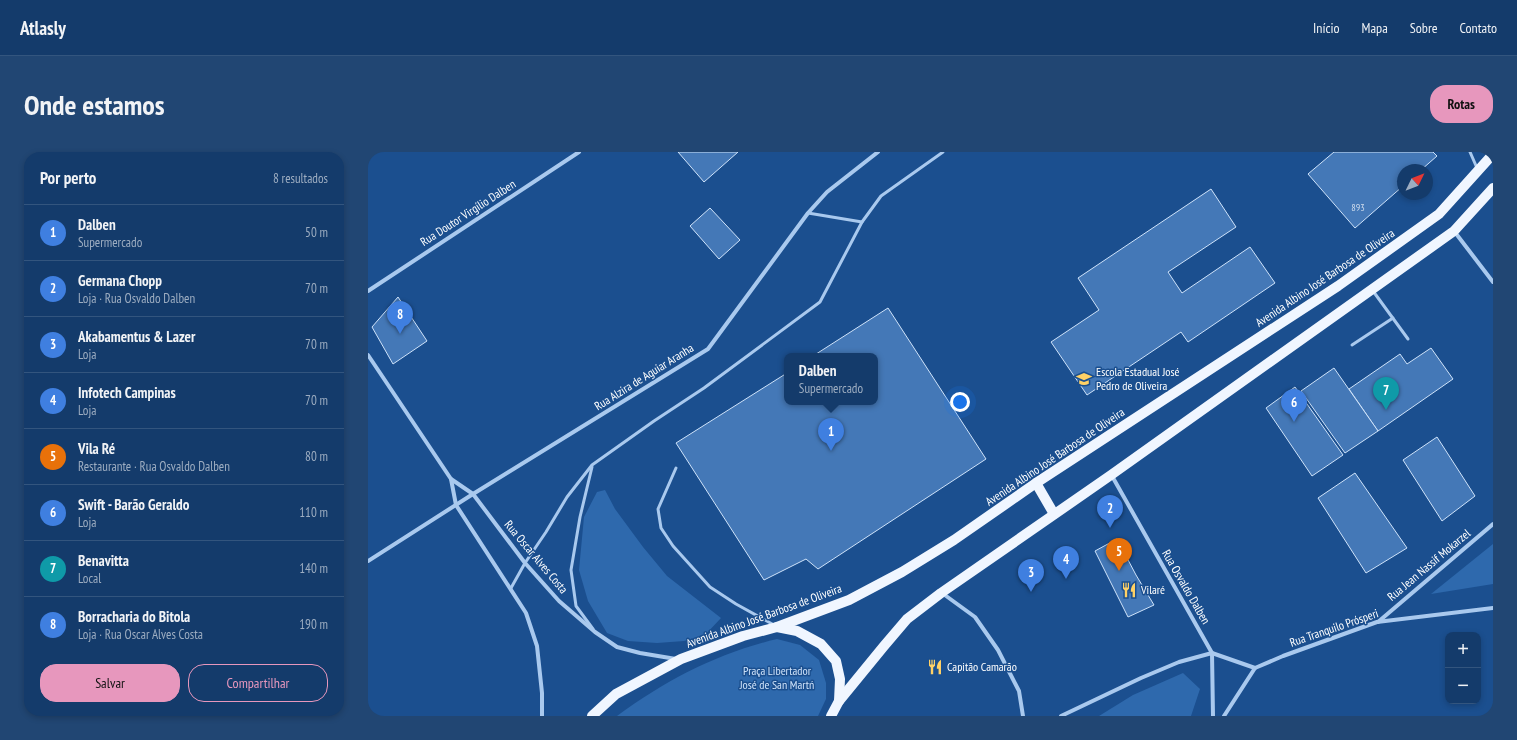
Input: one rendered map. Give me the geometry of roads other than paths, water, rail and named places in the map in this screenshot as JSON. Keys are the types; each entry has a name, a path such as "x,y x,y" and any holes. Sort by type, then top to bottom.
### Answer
{"main road":[{"name":"Avenida Albino José Barbosa de Oliveira","path":"592,716 616,694 680,659 743,636 777,627 849,600 902,572 954,540 1036,483 1338,286 1439,214 1493,154"},
{"path":"831,716 839,702 908,619 942,593 1111,475 1454,231 1493,188"},
{"path":"1036,483 1054,514"},
{"path":"777,627 797,631 821,644 836,661 840,679 839,702"}],"street":[{"name":"Rua Doutor Virgílio Dalben","path":"368,291 578,152"},
{"name":"Rua Alzira de Aguiar Aranha","path":"368,561 473,494 708,349 808,213 827,192 878,152"},
{"path":"1454,231 1493,282"},
{"name":"Rua Oscar Alves Costa","path":"368,355 451,479 473,494 525,563 558,601 595,632 617,647 640,653 680,659"},
{"name":"Rua Osvaldo Dalben","path":"1111,475 1212,653 1213,716"},
{"name":"Rua Oscar Alves Costa","path":"451,479 456,505 526,613 537,646 542,693 542,716"},
{"name":"Rua Jean Nassif Mokarzel","path":"1378,622 1493,524"},
{"path":"942,593 975,616 998,650 1019,691 1023,716"},
{"name":"Rua Tranquilo Prósperi","path":"1255,668 1283,656 1378,622 1493,608"},
{"path":"1061,716 1179,662 1212,653 1255,668 1224,716"}],"lane":[{"path":"511,588 567,497 592,465 704,388 820,302 862,222 881,196 943,152"},
{"path":"1470,152 1478,170"},
{"path":"808,213 862,222"},
{"path":"1371,290 1408,339"},
{"path":"1352,345 1393,318"},
{"path":"592,465 580,517 571,570 576,606 595,632"},
{"path":"676,468 658,509 661,528 669,540 710,587 736,604 777,627"}],"place":[{"name":"Borracharia do Bitola","path":"400,334"},
{"name":"Escola Estadual José Pedro de Oliveira","path":"1084,379"},
{"name":"Benavitta","path":"1386,410"},
{"name":"Swift - Barão Geraldo","path":"1294,422"},
{"name":"Dalben","path":"831,451"},
{"name":"Germana Chopp","path":"1110,528"},
{"name":"Vila Ré","path":"1119,571"},
{"name":"Infotech Campinas","path":"1066,579"},
{"name":"Vilaré","path":"1129,590"},
{"name":"Akabamentus & Lazer","path":"1031,592"},
{"name":"Capitão Camarão","path":"935,667"}],"park label":[{"name":"Praça Libertador José de San Martń","path":"777,678"}]}
